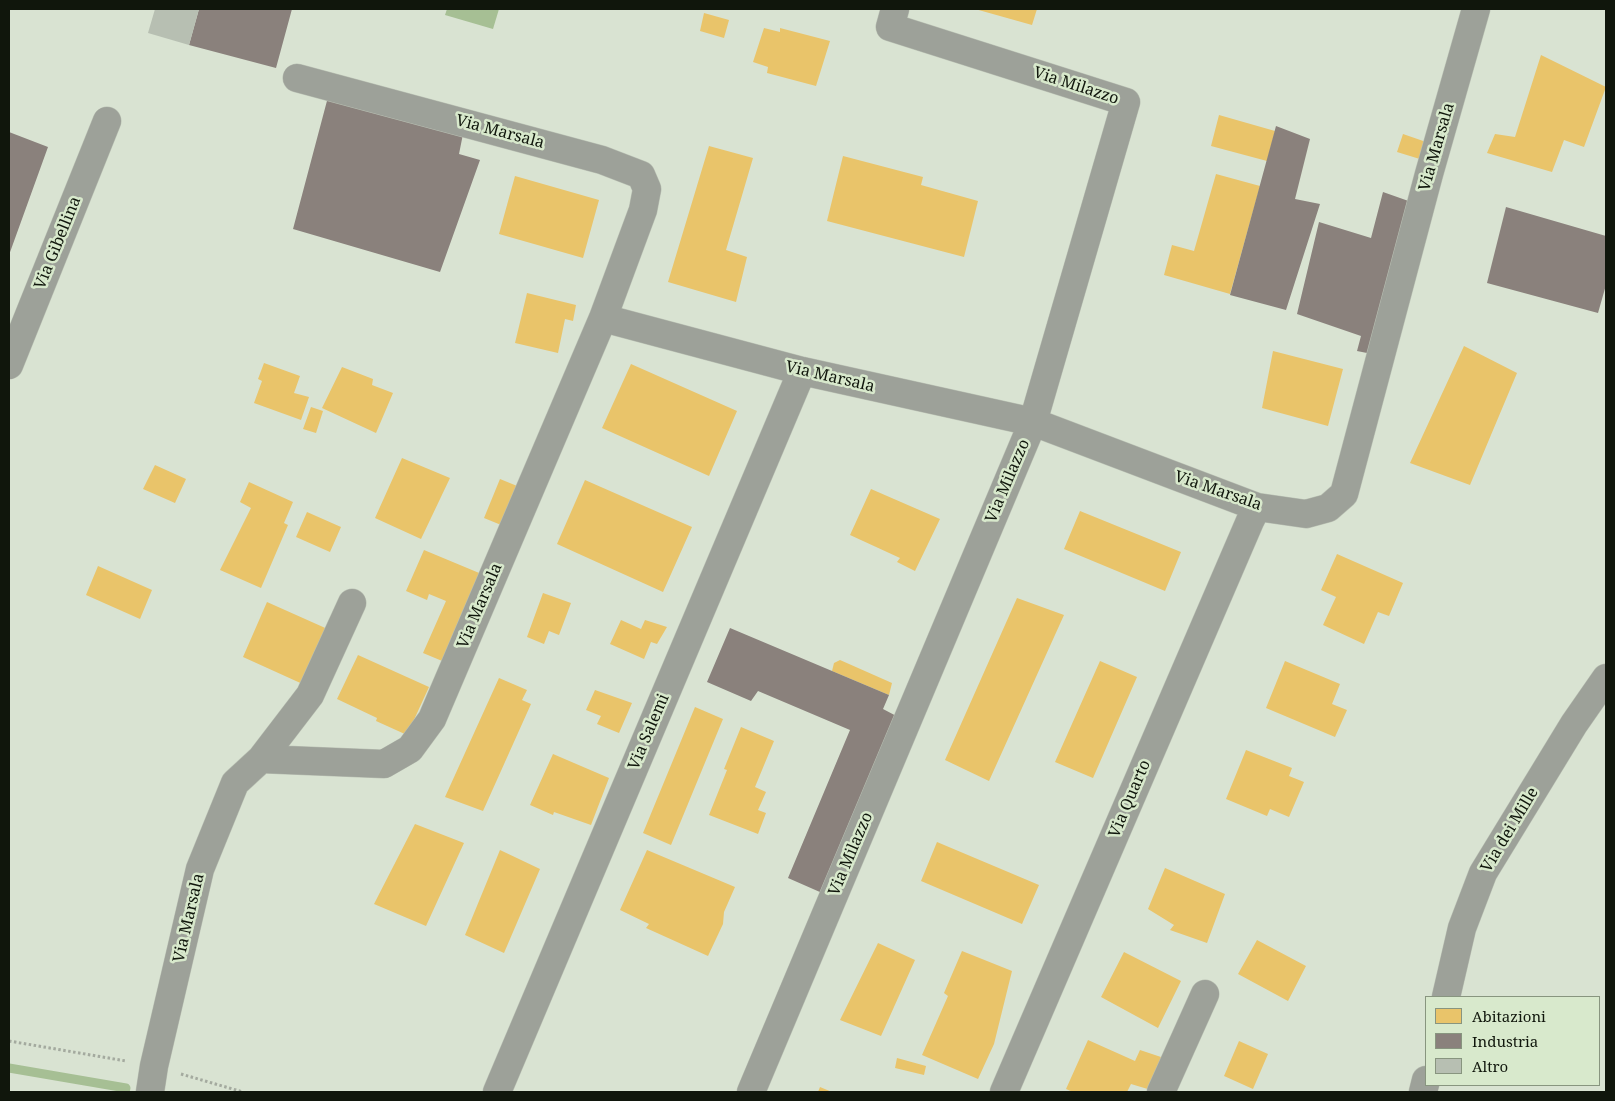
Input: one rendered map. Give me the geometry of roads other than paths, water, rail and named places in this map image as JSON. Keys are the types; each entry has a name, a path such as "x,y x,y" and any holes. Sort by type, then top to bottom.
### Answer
{"street":[{"name":"Via Milazzo","path":"751,1092 1032,422 1126,102 890,26 895,9"},
{"name":"Via Marsala","path":"604,318 802,371 1032,422 1258,507 1306,514 1328,508 1344,494 1429,174 1476,9"},
{"name":"Via Marsala","path":"261,759 384,764 410,749 432,719 604,318 643,210 648,189 640,175 602,160 297,78"},
{"name":"Via Gibellina","path":"9,365 107,121"},
{"name":"Via Salemi","path":"497,1092 802,371"},
{"name":"Via Quarto","path":"1004,1092 1242,539 1258,507"},
{"name":"Via Marsala","path":"151,1085 200,869 234,783 261,759 310,695 352,603"},
{"name":"Via dei Mille","path":"1446,996 1462,928 1483,874 1574,724 1606,678"},
{"path":"1161,1092 1205,994"}],"waterway":[{"path":"9,1068 126,1088 125,1092"}]}
